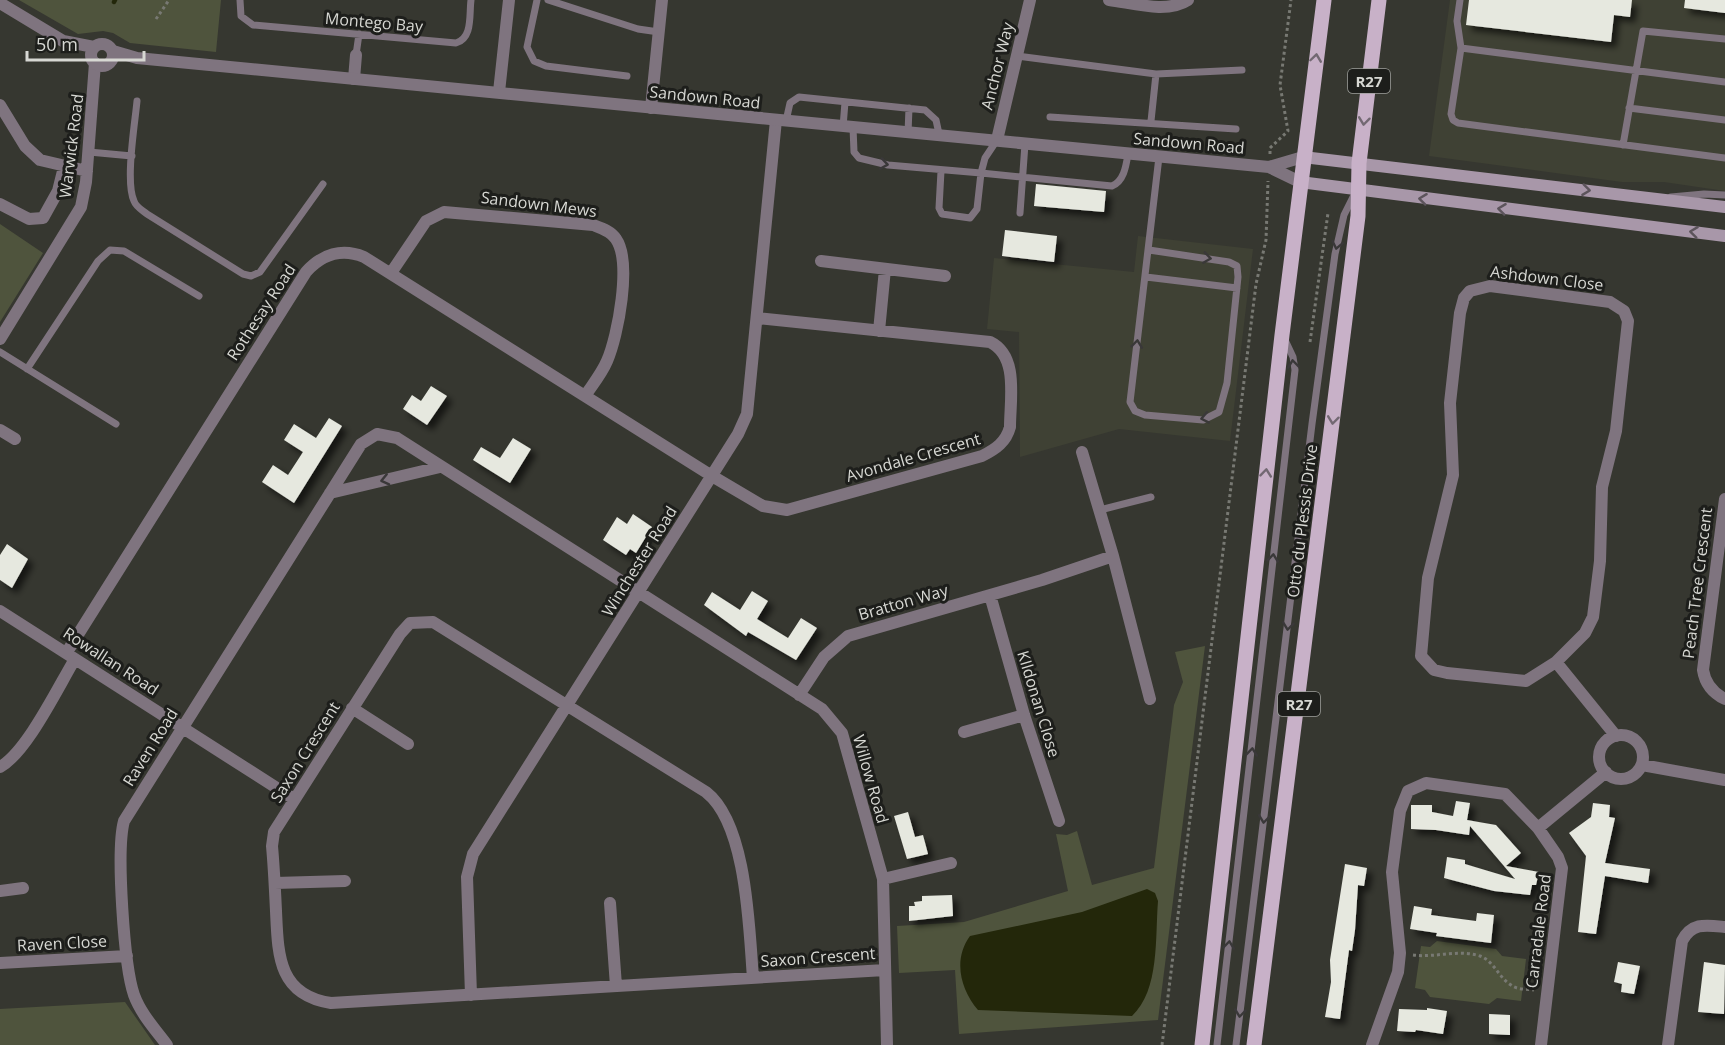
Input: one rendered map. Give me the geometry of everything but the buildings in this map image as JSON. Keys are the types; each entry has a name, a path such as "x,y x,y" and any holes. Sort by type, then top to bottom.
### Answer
{"main road":[{"path":"1202,1045 1282,335 1324,0"},
{"name":"Otto du Plessis Drive","path":"1254,1045 1358,216 1359,163 1379,0"},
{"name":"Sandown Road","path":"1303,158 1725,207"},
{"name":"Sandown Road","path":"1300,182 1725,236"}],"street":[{"path":"499,92 509,0"},
{"path":"651,108 662,0"},
{"name":"Anchor Way","path":"997,140 1030,0"},
{"path":"1109,0 1165,7 1179,5 1188,0"},
{"name":"Sandown Road","path":"0,3 41,30 102,58 138,58 1269,167 1303,158"},
{"path":"354,79 356,55"},
{"name":"Warwick Road","path":"0,339 81,207 87,171 96,78 102,58"},
{"path":"0,105 33,155 40,160 87,171"},
{"name":"Winchester Road","path":"471,995 467,877 470,862 738,434 747,414 781,120"},
{"path":"0,204 28,219 43,218 58,191 64,167"},
{"name":"Sandown Road","path":"1269,167 1300,182"},
{"name":"Sandown Mews","path":"391,273 426,220 444,212 593,225 606,230 616,239 623,263 617,332 606,363 585,396"},
{"name":"Rothesay Road","path":"0,767 9,762 21,747 71,655 306,272 326,255 345,252 364,256 712,476"},
{"path":"821,261 945,276"},
{"path":"879,331 885,269"},
{"name":"Ashdown Close","path":"1490,286 1610,302 1624,311 1628,321 1616,431 1602,488 1600,561 1593,617 1585,633 1556,662 1535,677 1515,681 1441,671 1426,664 1421,656 1428,578 1453,475 1450,403 1460,313 1464,298 1478,288 1490,286"},
{"name":"Avondale Crescent","path":"712,476 763,506 787,510 982,456 1003,442 1010,427 1009,365 999,347 985,340 757,318"},
{"path":"0,430 15,439"},
{"name":"Raven Road","path":"166,1045 140,1009 130,979 121,850 122,830 128,813 361,444 377,434 396,438 637,593"},
{"path":"1082,452 1113,555 1150,699"},
{"path":"330,493 440,467"},
{"name":"Peach Tree Crescent","path":"1725,499 1703,670 1704,678 1714,692 1725,699"},
{"name":"Bratton Way","path":"799,695 824,657 848,636 1042,580 1113,555"},
{"name":"Willow Road","path":"637,593 830,716 842,733 883,879 887,1045"},
{"name":"KIldonan Close","path":"990,595 1024,715 1059,821"},
{"name":"Rowallan Road","path":"0,611 294,799"},
{"name":"Saxon Crescent","path":"753,978 746,892 731,830 718,803 706,792 440,625 425,620 410,623 404,628 294,799 277,827 273,839 280,963 294,985 304,995 331,1003 471,995 616,986 753,978 885,970"},
{"path":"1556,662 1616,736"},
{"path":"352,708 408,744"},
{"path":"964,732 1024,715"},
{"path":"1616,736 1631,738 1642,750 1642,765 1630,777 1621,779 1605,772 1599,759 1600,751 1609,739 1616,736"},
{"path":"1642,765 1725,780"},
{"path":"1538,828 1605,772"},
{"name":"Carradale Road","path":"1372,1045 1398,972 1400,953 1392,872 1400,811 1408,791 1426,783 1505,794 1538,828 1558,856 1562,868 1541,1045"},
{"path":"883,879 951,863"},
{"path":"274,883 345,881"},
{"path":"0,891 23,888"},
{"path":"610,903 616,986"},
{"path":"1668,1045 1682,941 1691,929 1697,926 1725,927"},
{"name":"Raven Close","path":"0,963 127,956"}],"lane":[{"name":"Montego Bay","path":"240,0 239,12 243,20 253,26 458,42 467,33 471,0"},
{"path":"537,0 527,46 534,61 546,66 627,76"},
{"path":"548,0 638,29 659,32"},
{"path":"1460,0 1457,21 1461,48 1451,114 1456,123 1725,158"},
{"path":"1623,145 1644,29 1725,39"},
{"path":"356,55 359,34"},
{"path":"1461,48 1725,82"},
{"path":"1017,56 1156,74 1242,70"},
{"path":"1151,121 1156,74"},
{"path":"781,120 795,98 845,102 925,110 934,116 939,134"},
{"path":"137,101 131,192 139,208 243,274 250,276 260,272 323,184"},
{"path":"845,102 854,152 859,158 941,171 1114,185 1122,176 1128,154"},
{"path":"908,133 909,108"},
{"path":"1629,108 1725,120"},
{"path":"1050,117 1151,121 1236,129"},
{"path":"941,171 939,208 942,214 970,218 977,209 984,158 997,140"},
{"path":"1020,213 1025,144"},
{"path":"89,152 132,156"},
{"path":"1149,250 1234,263 1238,270 1227,383 1219,411 1203,420 1145,416 1135,411 1130,402 1158,157"},
{"path":"1236,1045 1305,473 1335,255 1344,215 1357,190"},
{"path":"1663,199 1679,195 1725,195"},
{"path":"27,369 98,261 110,250 124,252 199,296"},
{"path":"1146,277 1237,288"},
{"path":"1217,1045 1295,370 1293,357 1282,335"},
{"path":"0,352 116,424"},
{"path":"1100,510 1151,497"}],"path":[{"path":"156,19 169,0"},
{"path":"1270,148 1288,131 1280,85 1291,0"},
{"path":"1161,1045 1256,284 1266,240 1268,195"},
{"path":"1400,953 1430,957 1457,953 1478,955 1488,960 1513,987 1548,992"}],"shaded area":[{"path":"19,0 221,0 216,52 130,43 113,33 103,31 78,34"},
{"path":"1450,0 1725,0 1725,191 1664,182 1622,182 1429,156"},
{"path":"0,224 43,253 0,322"},
{"path":"1138,236 1253,249 1230,441 1119,429 1020,457 1019,332 987,329 994,258 1134,272"},
{"path":"1205,646 1158,1020 959,1034 955,970 899,973 897,926 964,922 1068,891 1056,834 1067,835 1077,831 1092,885 1154,868 1174,705 1183,682 1175,652"},
{"path":"1147,889 1155,893 1158,901 1156,946 1152,978 1141,1005 1132,1016 978,1010 972,1002 963,983 960,964 970,936 1082,912"},
{"path":"1437,941 1496,949 1502,956 1526,959 1521,1001 1497,998 1489,1004 1430,997 1425,990 1415,988 1421,946 1430,947"},
{"path":"125,1002 155,1045 0,1045 0,1009"}]}
